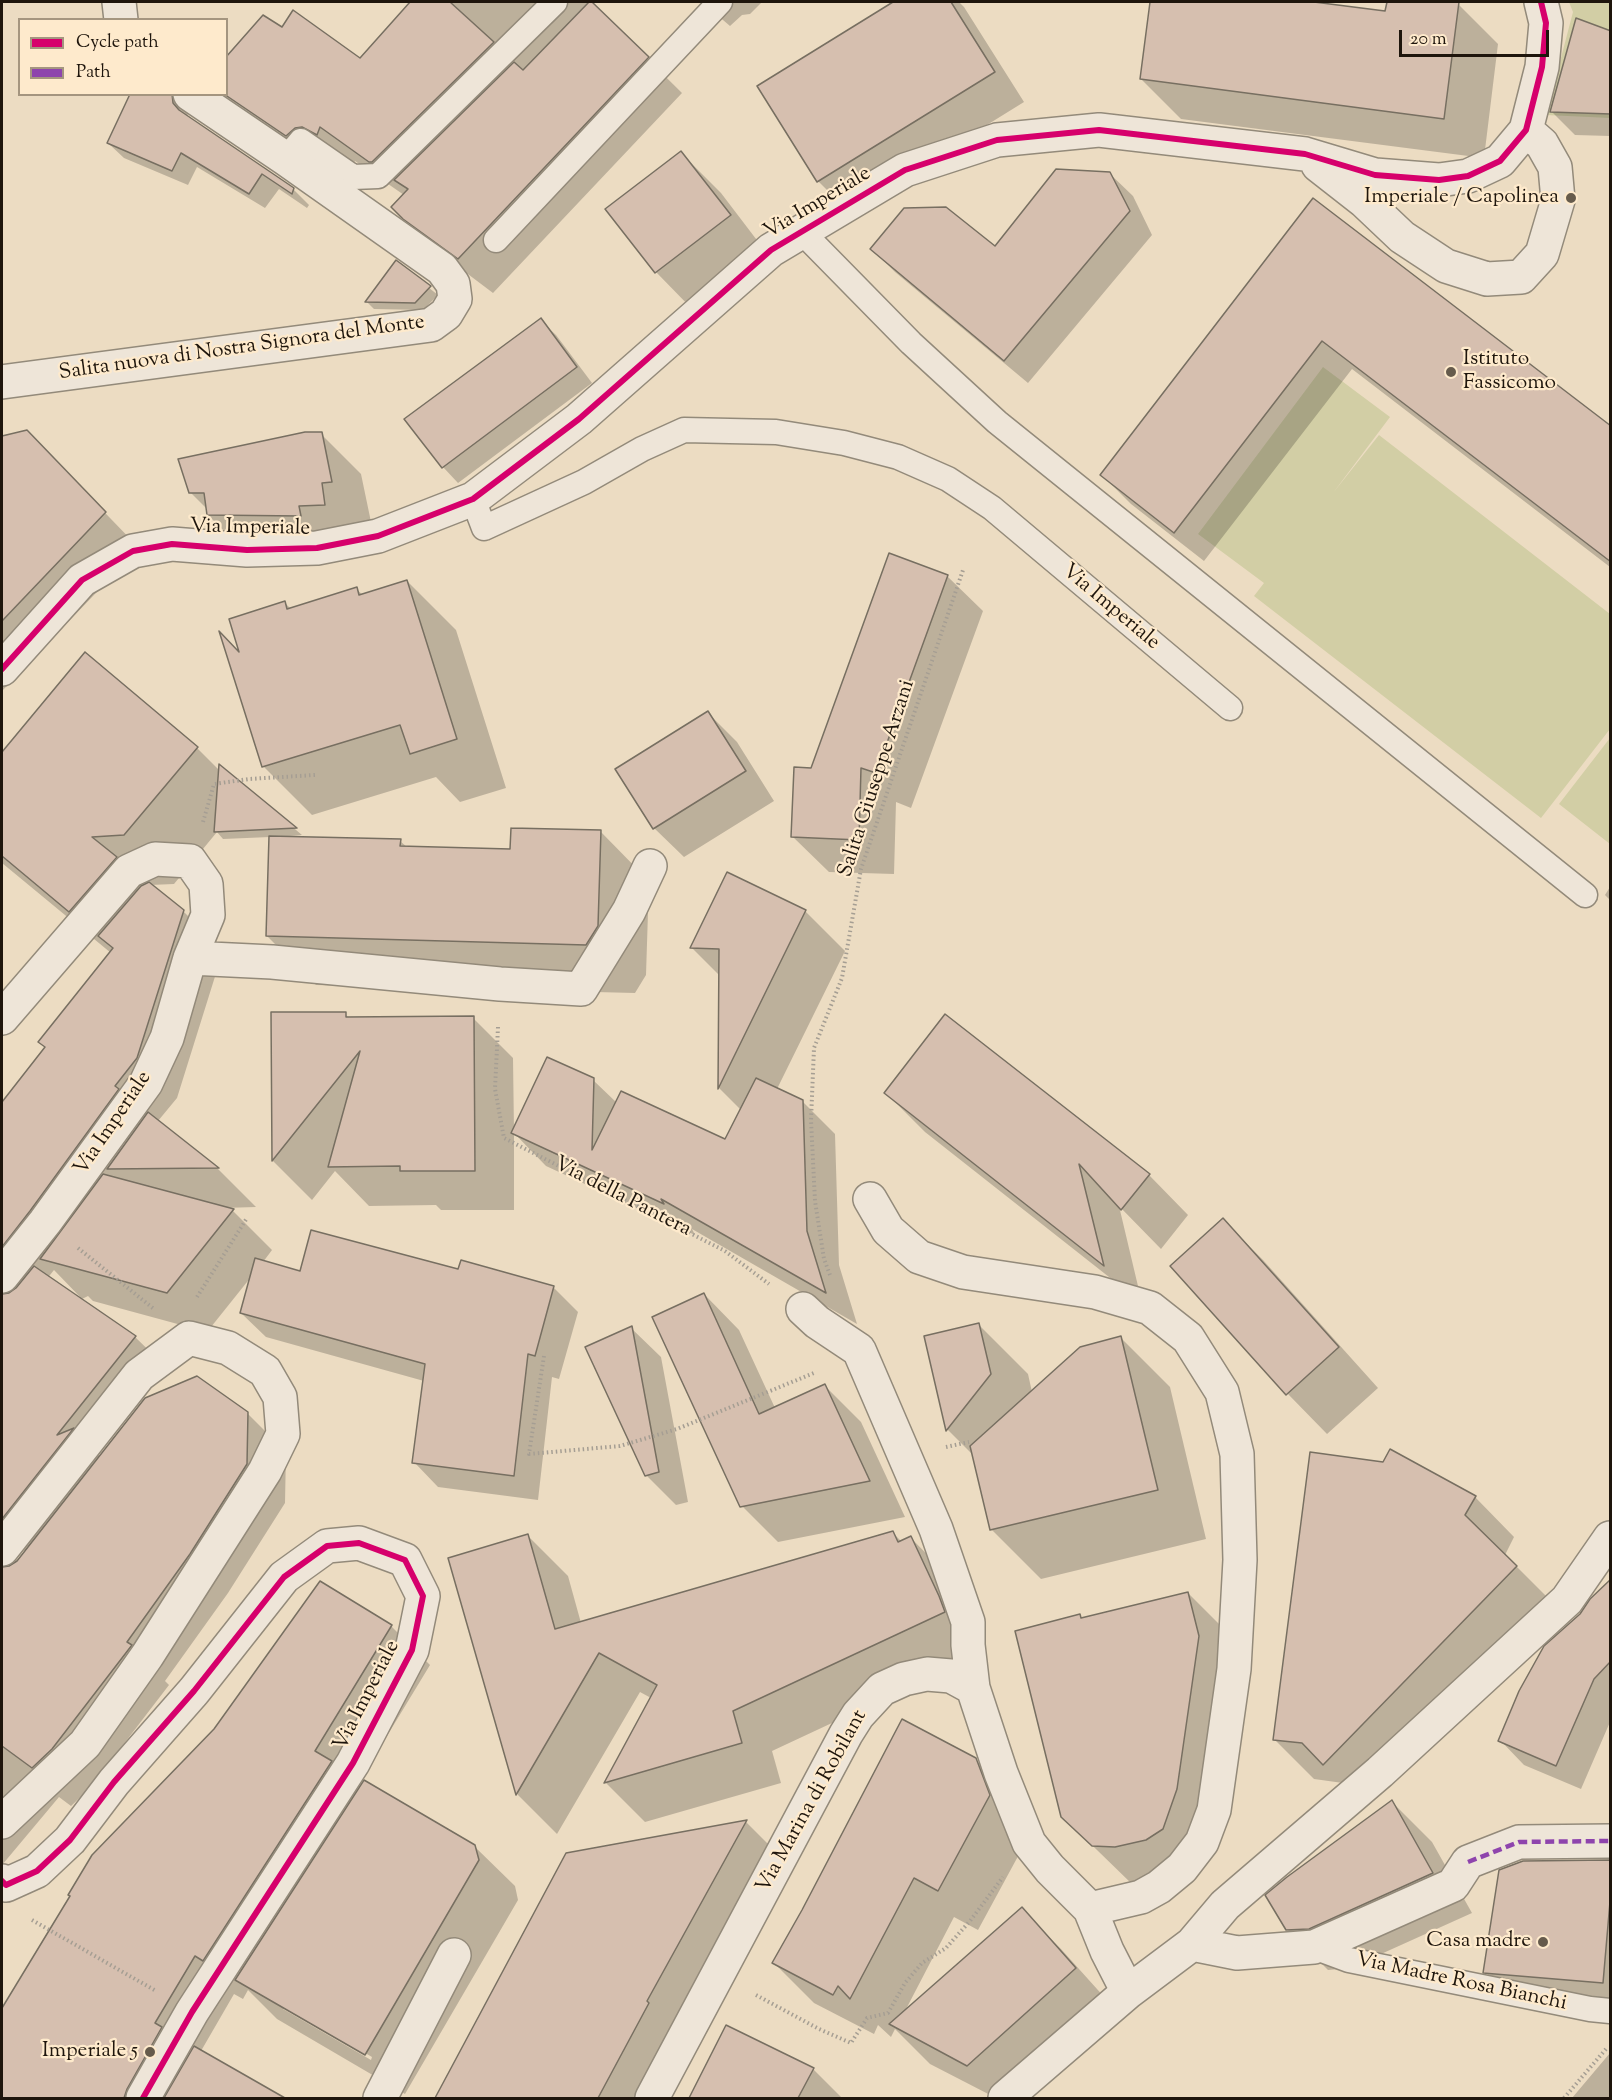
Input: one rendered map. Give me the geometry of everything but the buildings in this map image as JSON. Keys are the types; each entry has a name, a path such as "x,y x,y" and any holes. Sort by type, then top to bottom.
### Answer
{"street":[{"path":"119,2 121,18"},
{"name":"Via Imperiale","path":"2,669 82,580 133,551 172,544 247,550 317,548 378,536 473,499 579,419 771,250 905,170 997,140 1099,130 1305,154 1375,175 1439,180 1468,177 1500,161 1526,130 1542,67 1546,23 1541,2"},
{"name":"Salita nuova di Nostra Signora del Monte","path":"2,382 431,324 446,314 455,299 453,284 442,269 193,96"},
{"path":"1305,154 1364,201 1402,237 1446,266 1487,279 1521,277 1542,254 1558,200 1555,167 1542,144 1526,130"},
{"path":"2,1018 129,871 154,859 190,861"},
{"name":"Via Imperiale","path":"2,1276 45,1222 146,1083 166,1038 190,958 208,915 206,884 190,861"},
{"path":"190,958 272,962 500,984 580,989 629,911 650,866"},
{"path":"870,1199 888,1230 919,1257 963,1272 1095,1292 1150,1308 1188,1338 1222,1392 1237,1454 1240,1560 1234,1669 1214,1810 1202,1842 1182,1868 1159,1887 1141,1897 1090,1909"},
{"path":"803,1310 859,1350 936,1529 968,1622 973,1688 1001,1773 1029,1843 1050,1869 1090,1909 1107,1951 1128,1992"},
{"path":"2,1549 139,1375 189,1338 228,1348 265,1371 280,1397 283,1434 265,1471 147,1656 85,1744 2,1822"},
{"path":"1005,2098 1128,1992 1192,1944 1226,1905 1380,1772 1567,1600 1611,1538"},
{"name":"Via Imperiale","path":"4,1883 37,1871 70,1840 114,1782 194,1691 285,1577 327,1546 359,1543 405,1560 423,1596 412,1650 353,1763 192,2012 143,2098"},
{"name":"Via Marina di Robilant","path":"652,2098 846,1734 869,1702 882,1689 904,1678 927,1674 951,1676 973,1688"},
{"name":"Via Madre Rosa Bianchi","path":"1192,1944 1237,1953 1314,1947 1453,1885 1467,1862 1519,1842 1611,1842"},
{"path":"380,2098 454,1954"}],"lane":[{"path":"286,159 301,141 353,177 378,176 555,2"},
{"path":"496,240 720,2"},
{"path":"802,232 911,343 997,422 1585,895"},
{"name":"Via Imperiale","path":"473,499 484,528 584,482 642,448 684,430 725,429 776,432 844,443 898,457 948,479 992,508 1230,708"},
{"name":"Via Madre Rosa Bianchi","path":"1314,1947 1349,1960 1590,2009 1611,2011"}],"path":[{"path":"190,861 214,784 249,779 315,775"},
{"path":"189,1338 193,1303 248,1218"},
{"path":"45,1222 189,1338"},
{"path":"544,1356 529,1454 620,1446 678,1429 860,1354"},
{"path":"717,1974 819,2029 851,2043 867,2018 888,2013 905,1983 922,1962 946,1948 970,1921 999,1882"},
{"path":"4,1883 10,1908 192,2012"},
{"path":"1564,2098 1605,2050"}],"shaded area":[{"path":"1569,2 1610,2 1610,118 1546,115 1573,12"},
{"path":"1323,367 1390,417 1333,493 1379,435 1610,614 1610,729 1541,818 1254,596 1264,583 1198,534"},
{"path":"1610,738 1610,844 1559,804"}],"marked path":[{"path":"1468,1862 1519,1842 1610,1841"}],"cycle path":[{"path":"2,669 82,580 133,551 172,544 247,550 317,548 378,536 473,499 579,419 771,250 905,170 997,140 1099,130 1305,154 1375,175 1439,180 1468,176 1500,161 1526,130 1542,67 1546,23 1541,2"},
{"path":"2,1881 6,1885 37,1871 70,1840 114,1782 194,1691 284,1577 327,1546 359,1543 405,1560 423,1596 412,1650 353,1763 192,2012 143,2098"}],"place":[{"name":"Imperiale / Capolinea","path":"1571,198"},
{"name":"Istituto Fassicomo","path":"1451,372"},
{"name":"Casa madre","path":"1543,1942"},
{"name":"Imperiale 5","path":"150,2052"}]}
